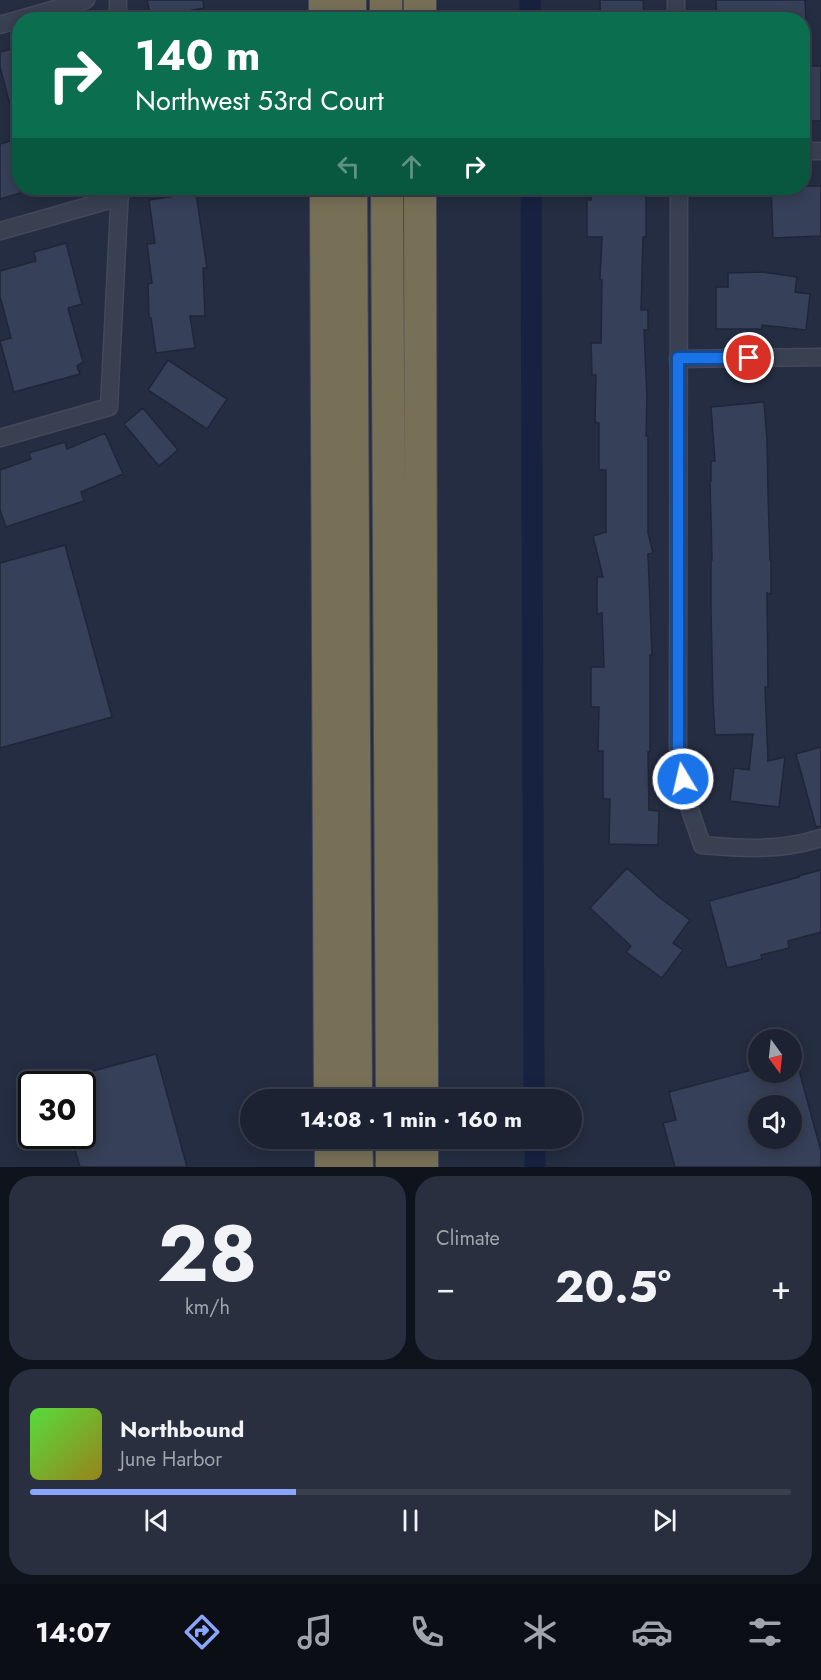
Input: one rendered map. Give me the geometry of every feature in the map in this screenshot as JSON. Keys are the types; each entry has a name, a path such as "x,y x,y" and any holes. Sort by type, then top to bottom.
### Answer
{"highway":[{"path":"326,195 330,1089"},
{"path":"351,195 356,1089"},
{"path":"387,195 392,1089"},
{"path":"420,195 422,1089"},
{"path":"331,1149 331,1167"},
{"path":"356,1149 357,1167"},
{"path":"392,1149 392,1167"},
{"path":"422,1149 422,1167"}],"street":[{"path":"45,12 86,0"},
{"path":"0,231 111,195"},
{"path":"0,438 109,407 120,195"},
{"path":"679,195 678,747 685,795 702,845 748,849 799,845 821,838"},
{"path":"678,358 821,357"}],"building":[{"path":"147,0 203,0 204,8 183,12 150,12"},
{"path":"600,0 643,0 644,12 600,12"},
{"path":"716,0 805,0 806,12 717,12"},
{"path":"12,49 12,112 0,67 0,52"},
{"path":"810,66 821,66 821,121 810,121"},
{"path":"12,140 13,195 0,199 0,144"},
{"path":"810,186 821,186 821,236 773,238 771,195 810,195"},
{"path":"196,195 207,268 203,268 205,316 190,316 195,348 156,353 151,318 149,318 148,284 152,283 147,244 155,243 149,200"},
{"path":"591,195 646,195 646,237 643,237 641,310 648,310 648,330 644,330 646,436 648,436 648,533 653,553 648,554 652,655 650,655 650,752 648,752 649,810 659,811 658,845 609,844 610,799 603,799 603,751 598,751 599,707 591,707 591,667 604,667 602,613 597,614 597,577 603,577 593,536 606,532 606,470 599,470 599,423 595,422 596,375 592,375 591,343 601,343 602,237 587,237 587,200 591,200"},
{"path":"66,243 82,304 68,308 83,362 77,366 80,374 14,392 0,341 11,338 0,296 0,271 36,261 34,252"},
{"path":"762,272 797,277 795,292 810,294 806,330 762,325 762,329 716,329 716,287 728,287 728,273"},
{"path":"168,360 227,399 207,429 148,390"},
{"path":"764,402 771,560 771,594 767,593 768,687 765,687 768,761 785,757 779,807 730,801 734,768 749,770 753,734 715,735 713,702 710,481 711,461 715,461 711,407"},
{"path":"143,408 178,450 159,466 124,424"},
{"path":"105,433 123,474 81,492 84,501 6,527 0,510 0,470 31,459 29,453 65,442 67,449"},
{"path":"65,545 112,717 0,748 0,563"},
{"path":"821,747 821,826 816,827 796,754"},
{"path":"627,868 660,898 690,920 673,943 683,950 662,978 626,952 631,946 590,908"},
{"path":"821,870 821,932 788,941 789,948 761,955 762,959 727,968 709,901"},
{"path":"156,1054 187,1167 80,1167 75,1149 96,1149 96,1071 93,1071"},
{"path":"748,1071 748,1083 802,1081 821,1151 821,1167 675,1167 663,1123 676,1120 669,1092"}],"waterway":[{"path":"530,0 530,12"},
{"path":"531,195 534,1089"},
{"path":"535,1149 535,1167"}],"route":[{"path":"683,779 678,747 678,358 749,358"}]}
